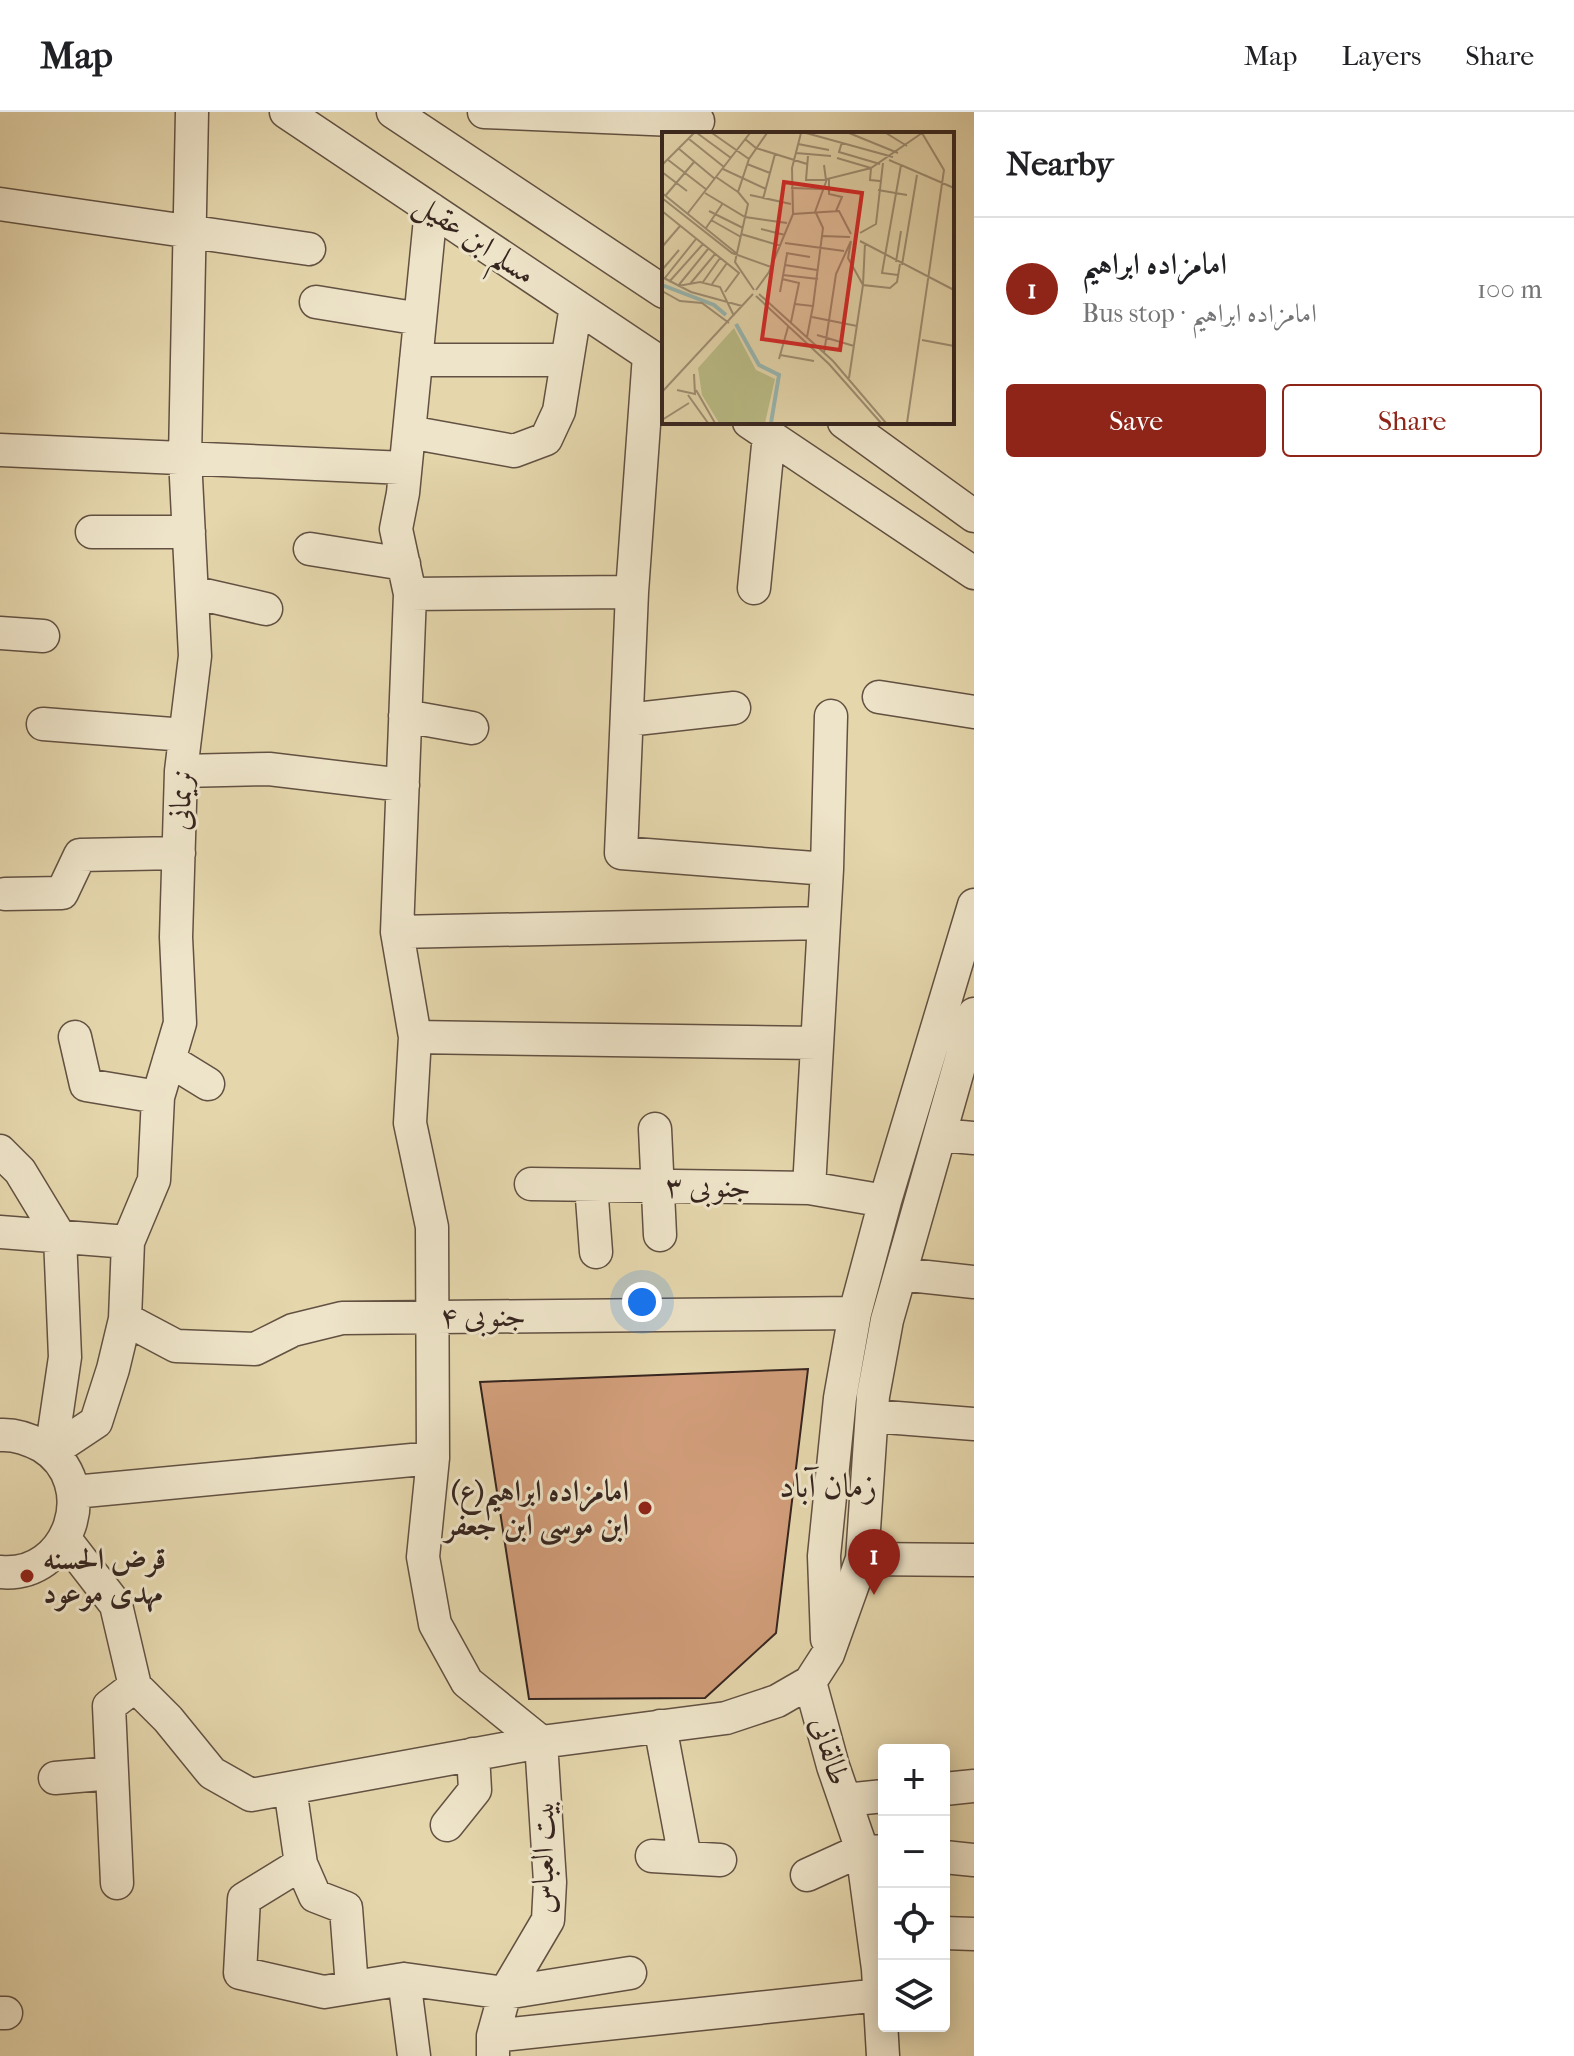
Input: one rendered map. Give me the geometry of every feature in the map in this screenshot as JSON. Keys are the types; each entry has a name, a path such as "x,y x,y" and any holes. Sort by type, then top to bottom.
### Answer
{"street":[{"name":"نریمانی","path":"51,1452 96,1422 113,1369 125,1319 128,1242 154,1180 158,1097 180,1023 176,937 181,771 195,656 185,458 192,112"},
{"name":"مسلم ابن عقیل","path":"286,112 657,360"},
{"name":"مسلم ابن عقیل","path":"393,112 662,291"},
{"path":"484,112 698,122"},
{"path":"0,204 309,249"},
{"path":"431,209 396,529 407,579 397,932 415,1037 410,1123 432,1227 433,1458 423,1557 435,1624 467,1682 541,1742"},
{"path":"316,302 420,319"},
{"path":"409,432 514,451 546,439 559,411 576,306"},
{"path":"416,360 567,360"},
{"path":"657,360 632,592 621,853 827,869"},
{"path":"847,424 974,516"},
{"path":"759,429 974,573"},
{"path":"754,588 759,429"},
{"path":"0,450 405,468"},
{"path":"92,532 189,532"},
{"path":"310,549 407,579 632,592"},
{"path":"192,592 266,609"},
{"path":"0,633 43,636"},
{"path":"879,697 974,712"},
{"path":"627,720 734,708"},
{"path":"405,716 472,728"},
{"path":"809,1188 827,869 831,716"},
{"path":"43,724 185,735"},
{"path":"181,771 269,769 403,785"},
{"path":"5,894 62,893 80,855 179,853"},
{"path":"828,1654 824,1556 840,1398 855,1313 885,1201 974,905"},
{"path":"397,932 824,923"},
{"path":"65,1539 116,1605 135,1686 168,1719 212,1773 251,1795 541,1742 726,1718 777,1701 810,1682 828,1654 862,1559 872,1416 887,1320 974,1014"},
{"path":"75,1037 86,1085 158,1097"},
{"path":"415,1037 817,1043"},
{"path":"169,1060 208,1084"},
{"path":"655,1129 660,1235"},
{"path":"940,1135 974,1138"},
{"path":"0,1151 20,1171 60,1237 65,1357 51,1452"},
{"name":"۳ جنوبی","path":"531,1184 809,1188 885,1201"},
{"path":"591,1185 596,1252"},
{"path":"0,1232 128,1242"},
{"path":"900,1274 974,1282"},
{"name":"۴ جنوبی","path":"125,1319 176,1346 255,1349 293,1330 342,1318 855,1313"},
{"path":"872,1416 974,1424"},
{"path":"0,1435 30,1439 51,1452 66,1470 74,1492 73,1516 65,1539 49,1556 29,1568 0,1572"},
{"path":"74,1492 433,1458"},
{"path":"862,1559 974,1560"},
{"name":"طالقانی","path":"810,1682 845,1800 873,1851 878,1930"},
{"path":"117,1883 109,1706 135,1686"},
{"path":"660,1726 685,1858"},
{"name":"بیت العباس","path":"493,2046 505,1993 548,1920 550,1882 541,1742"},
{"path":"447,1825 475,1790 473,1754"},
{"path":"55,1778 112,1773"},
{"path":"950,1788 974,1786"},
{"path":"290,1788 301,1864 315,1896 346,1908 352,1987"},
{"path":"845,1800 878,1797"},
{"path":"807,1875 873,1851"},
{"path":"652,1856 720,1860"},
{"path":"950,1858 974,1860"},
{"path":"301,1864 244,1899 240,1973 324,1992 404,1979 505,1993 630,1973"},
{"path":"950,1933 974,1934"},
{"path":"404,1979 414,2056"},
{"path":"493,2046 878,1995"},
{"name":"طالقانی","path":"882,2032 883,2056"}],"building":[{"name":"(ع)امامزاده ابراهیم ابن موسی ابن جعفر","path":"808,1369 776,1633 705,1698 529,1699 480,1382"}],"place":[{"name":"(ع)امامزاده ابراهیم ابن موسی ابن جعفر","path":"645,1508"},
{"name":"قرض الحسنه مهدی موعود","path":"27,1576"},
{"name":"امامزاده ابراهیم","path":"874,1595"}],"district":[{"name":"زمان آباد","path":"828,1486"}]}
